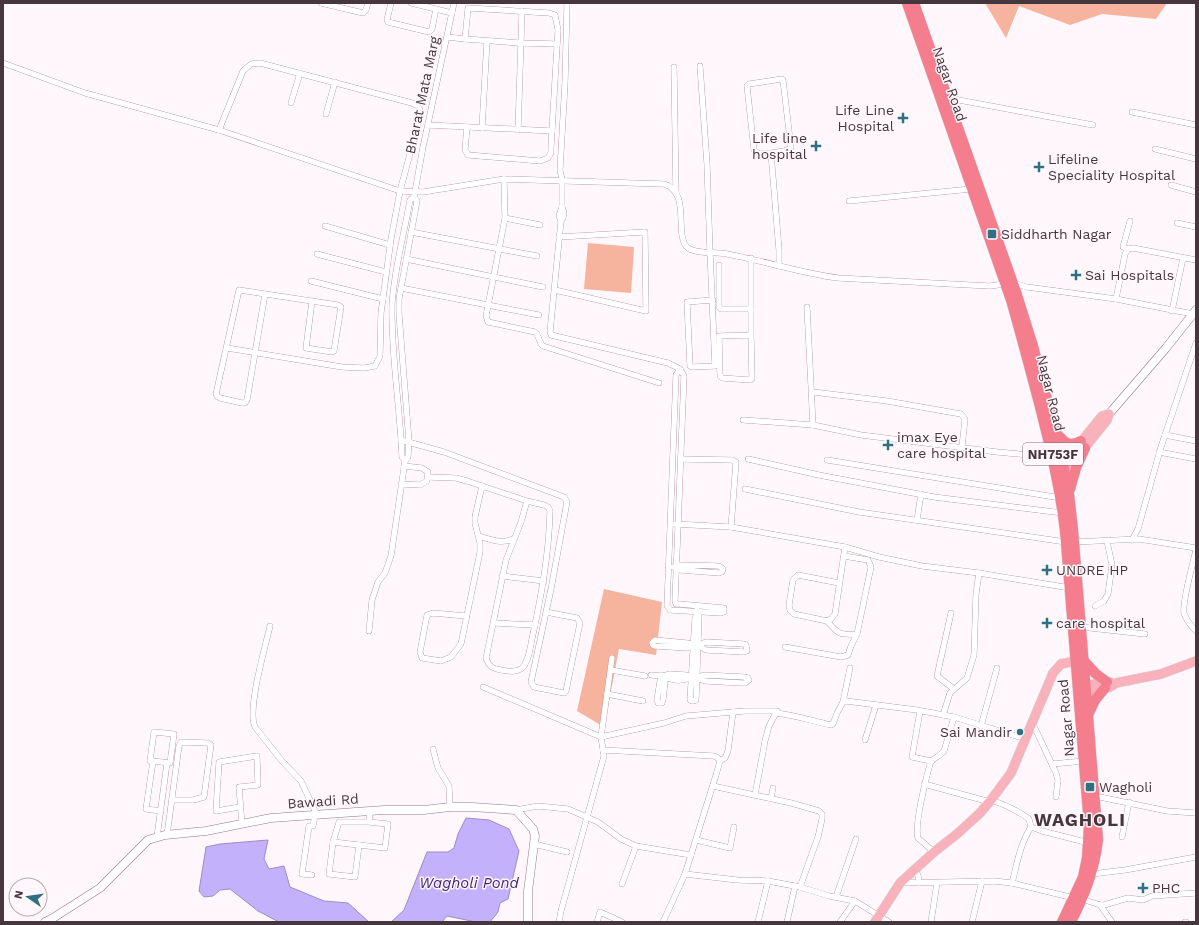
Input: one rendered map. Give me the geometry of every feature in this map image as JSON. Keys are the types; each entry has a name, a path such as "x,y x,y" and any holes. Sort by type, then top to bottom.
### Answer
{"highway":[{"name":"Nagar Road","path":"907,3 971,189 980,202"},
{"name":"Nagar Road","path":"914,3 948,98 980,202 1033,346 1056,433 1058,465"},
{"name":"Nagar Road","path":"1008,280 1065,496 1080,627 1079,660"},
{"path":"1056,433 1065,443 1069,445 1083,445 1065,496"},
{"name":"Nagar Road","path":"1065,496 1063,513 1070,542 1070,588 1082,690 1084,761 1089,825 1087,858 1078,899 1071,922"},
{"path":"1079,660 1109,684 1095,700 1088,715"},
{"name":"Nagar Road","path":"1062,922 1078,899 1092,874 1096,859 1098,840 1088,715 1082,690"}],"main road":[{"path":"1058,465 1083,445 1107,420 1108,414"},
{"path":"877,918 900,883 962,829 990,801 1011,773 1053,673 1061,664 1079,660"},
{"path":"1082,690 1162,674 1196,661"}],"street":[{"path":"321,3 362,13 366,10 368,3"},
{"path":"391,3 387,20 388,22 429,32 432,29 436,9"},
{"path":"411,3 452,13"},
{"name":"Bharat Mata Marg","path":"414,195 454,3"},
{"path":"567,3 565,83 560,170 562,180 562,207 559,216 561,222 550,332 551,335 668,363 680,369 684,376 680,456 674,524 668,567 668,609"},
{"path":"465,39 468,8 549,13 555,15 558,30 551,153 548,158 535,161 468,155 465,150 467,127"},
{"path":"518,130 522,11"},
{"path":"447,37 487,41 557,44"},
{"path":"482,128 487,41"},
{"path":"3,63 85,93 219,130 414,195 417,201 401,288 399,314 409,441 408,457 404,464 392,556 385,573 378,582 372,600 369,631"},
{"path":"219,130 243,71 251,64 260,63 412,103 418,106 421,113 400,190 390,244 381,313 380,356 375,366 364,368 342,367 227,348"},
{"path":"700,66 707,164 713,300 715,366 692,367 690,366 687,302 713,300"},
{"path":"674,67 676,194 682,217 684,241 688,248 694,251 751,258 816,276 990,286 1008,280 1027,287 1116,299 1172,311 1194,312"},
{"path":"291,103 300,73"},
{"path":"782,79 792,148 771,153 757,153 754,150 747,86 748,84 782,79"},
{"path":"326,114 335,82"},
{"path":"948,98 1093,125"},
{"path":"1132,112 1196,125"},
{"path":"428,125 552,131"},
{"path":"1155,149 1196,159"},
{"path":"771,153 779,266"},
{"path":"504,179 505,218 488,304 486,319 488,322 535,332 538,334 540,344 543,346 659,384"},
{"path":"404,464 402,457 392,303 410,200 414,195 423,192 504,179 664,184 671,186 676,194"},
{"path":"1171,185 1196,192"},
{"path":"849,201 971,189"},
{"path":"505,218 540,225"},
{"path":"1130,221 1123,247 1196,260"},
{"path":"1177,223 1196,227"},
{"path":"325,226 390,244"},
{"path":"411,232 537,256"},
{"path":"555,290 646,311 645,232 559,237"},
{"path":"1116,299 1125,254 1128,249"},
{"path":"317,254 386,272"},
{"path":"751,258 752,379 722,378 720,376 718,338 722,336 751,335"},
{"path":"1172,311 1183,258"},
{"path":"406,260 543,287"},
{"path":"718,265 719,307 721,309 751,309"},
{"path":"311,281 383,299"},
{"path":"401,288 539,315"},
{"path":"265,294 247,400 245,403 242,403 220,398 216,396 239,290 312,301 338,305 341,307 341,310 334,351 328,353 306,348 312,301"},
{"path":"807,307 813,392 813,425"},
{"path":"1108,414 1166,348 1194,312"},
{"path":"1132,540 1138,529 1159,452 1196,343"},
{"path":"310,361 312,349"},
{"path":"668,609 675,603 676,567 674,524 674,453 676,375 680,369"},
{"path":"813,392 887,401 961,414 965,419 962,447"},
{"path":"676,393 683,394"},
{"path":"743,420 813,425 861,435 997,452 1058,465"},
{"path":"1165,435 1196,441"},
{"path":"401,440 409,441 462,458 564,497 567,502 531,682 534,687 564,693 566,691 580,623 577,618 546,612"},
{"path":"1159,452 1196,459"},
{"path":"674,453 680,456 732,460 736,462 731,527"},
{"path":"748,459 819,475 921,494 1063,513"},
{"path":"827,460 1065,496"},
{"path":"401,484 420,485 427,481 428,477 428,472 422,468 404,464"},
{"path":"428,477 456,478 544,505 548,507 550,511 544,581 527,661 522,668 514,672 493,668 489,665 486,658 502,576 513,539 521,522 527,501"},
{"path":"466,616 432,613 426,614 420,652 422,658 442,661 451,657 461,644 480,552 479,536 475,523 475,517 482,486"},
{"path":"745,489 859,512 1070,542 1139,539 1196,549 1184,607 1186,619 1196,631"},
{"path":"917,520 921,494"},
{"path":"674,524 731,527 845,547 879,557 922,566 979,573 1070,588"},
{"path":"479,536 506,542 513,539"},
{"path":"1095,606 1104,601 1108,594 1112,565 1107,541"},
{"path":"827,621 835,614 845,547"},
{"path":"785,648 841,657 848,655 857,634 871,567 868,560 844,556"},
{"path":"668,567 676,567 679,565 719,566 723,569 722,572 719,573 680,570 676,567"},
{"path":"943,715 950,693 967,678 974,654 976,594 979,573"},
{"path":"839,583 798,575 794,580 788,605 794,614 827,621 836,632 857,634"},
{"path":"502,576 544,581"},
{"path":"675,603 697,609"},
{"path":"668,609 697,609"},
{"path":"694,678 699,616 697,609"},
{"path":"951,613 937,676 954,689"},
{"path":"494,623 535,625"},
{"path":"270,626 254,698 252,720 255,727 282,761 301,781 316,815 314,826 309,826 302,874 312,875"},
{"path":"1080,627 1145,634"},
{"path":"696,645 687,648 653,646 652,643 655,640 687,642 696,645 706,650 747,651 746,645 744,644 706,642 696,645"},
{"path":"559,922 604,756 601,737 612,658"},
{"path":"483,687 601,737 664,723 686,716 733,712 777,711 776,713 794,715 814,722 831,725 833,724 843,702 850,668"},
{"path":"981,726 997,668"},
{"path":"611,670 663,676 671,680 685,680 704,675 744,677 748,678 749,680 745,683 705,682 694,678"},
{"path":"607,694 643,701"},
{"path":"843,702 846,701 943,715 1026,739"},
{"path":"865,740 876,706"},
{"path":"920,711 912,757 931,761"},
{"path":"663,922 685,874 720,761 724,758 728,751 733,712"},
{"path":"755,794 765,741 769,726 776,713"},
{"path":"934,852 918,838 916,834 924,784 931,761 944,751 954,718"},
{"path":"1032,721 1056,773 1058,780 1056,797"},
{"path":"157,837 161,811 167,763 170,763 174,734 154,732 150,761 153,762 146,809 161,811"},
{"path":"167,835 172,800 181,742 208,743 211,745 204,797 193,800 172,800"},
{"path":"433,749 438,768 449,786 450,807"},
{"path":"603,750 714,756 720,761"},
{"path":"240,807 216,811 219,762 257,756 258,785 239,787 242,824"},
{"path":"1052,764 1084,761"},
{"path":"153,762 167,763"},
{"path":"924,784 1014,808 1029,819 1031,827 1022,845 1012,883"},
{"path":"713,786 771,798 818,811 822,814 818,837 798,887 787,922"},
{"path":"771,798 773,788"},
{"path":"1095,796 1167,811 1196,813"},
{"path":"1122,837 1129,802"},
{"name":"Bawadi Rd","path":"44,922 53,918 100,888 148,840 157,837 206,831 271,818 370,811 424,810 450,807 516,810"},
{"path":"528,922 528,891 535,836 533,829 516,810 530,807 568,809 598,822 621,839 636,846 691,855"},
{"path":"369,822 370,811"},
{"path":"333,842 359,845 385,848 388,824 369,822 339,822 333,842 329,874 355,877 359,845"},
{"path":"696,840 730,848 734,827"},
{"path":"1031,827 1042,832 1089,843"},
{"path":"836,897 856,839"},
{"path":"534,844 566,852"},
{"path":"622,884 636,846"},
{"path":"1092,874 1125,870 1196,857"},
{"path":"913,871 918,875 919,883"},
{"path":"685,874 737,880 768,881 798,887 855,901 877,918 889,922"},
{"path":"758,922 768,881"},
{"path":"972,922 982,881"},
{"path":"900,883 994,881 1012,883 1100,905 1128,898 1143,900 1152,896 1196,893"},
{"path":"931,922 937,882"},
{"path":"840,922 855,901"},
{"path":"1100,905 1112,922"},
{"path":"597,922 600,912 622,922"}],"shaded area":[{"path":"985,3 1167,3 1156,19 1102,14 1070,25 1019,6 1006,38"},
{"path":"588,243 634,247 631,293 584,289"},
{"path":"604,589 662,602 656,655 619,649 604,727 577,711"}],"water":[{"name":"Wagholi Pond","path":"466,818 489,820 509,829 519,851 508,899 500,903 498,912 490,922 476,922 447,916 442,922 391,922 404,910 427,852 448,852 454,848 458,834"},
{"path":"268,840 264,859 269,869 284,866 290,887 324,901 348,903 369,922 279,922 258,911 230,889 220,890 213,896 204,897 199,891 206,847 220,844"}],"place":[{"name":"Life Line Hospital","path":"903,118"},
{"name":"Life line hospital","path":"816,146"},
{"name":"Lifeline Speciality Hospital","path":"1039,167"},
{"name":"Siddharth Nagar","path":"992,234"},
{"name":"Sai Hospitals","path":"1076,275"},
{"name":"imax Eye care hospital","path":"888,445"},
{"name":"UNDRE HP","path":"1047,570"},
{"name":"care hospital","path":"1047,623"},
{"name":"Sai Mandir","path":"1020,732"},
{"name":"Wagholi","path":"1090,787"},
{"name":"PHC","path":"1143,888"}],"district":[{"name":"WAGHOLI","path":"1080,820"}]}
